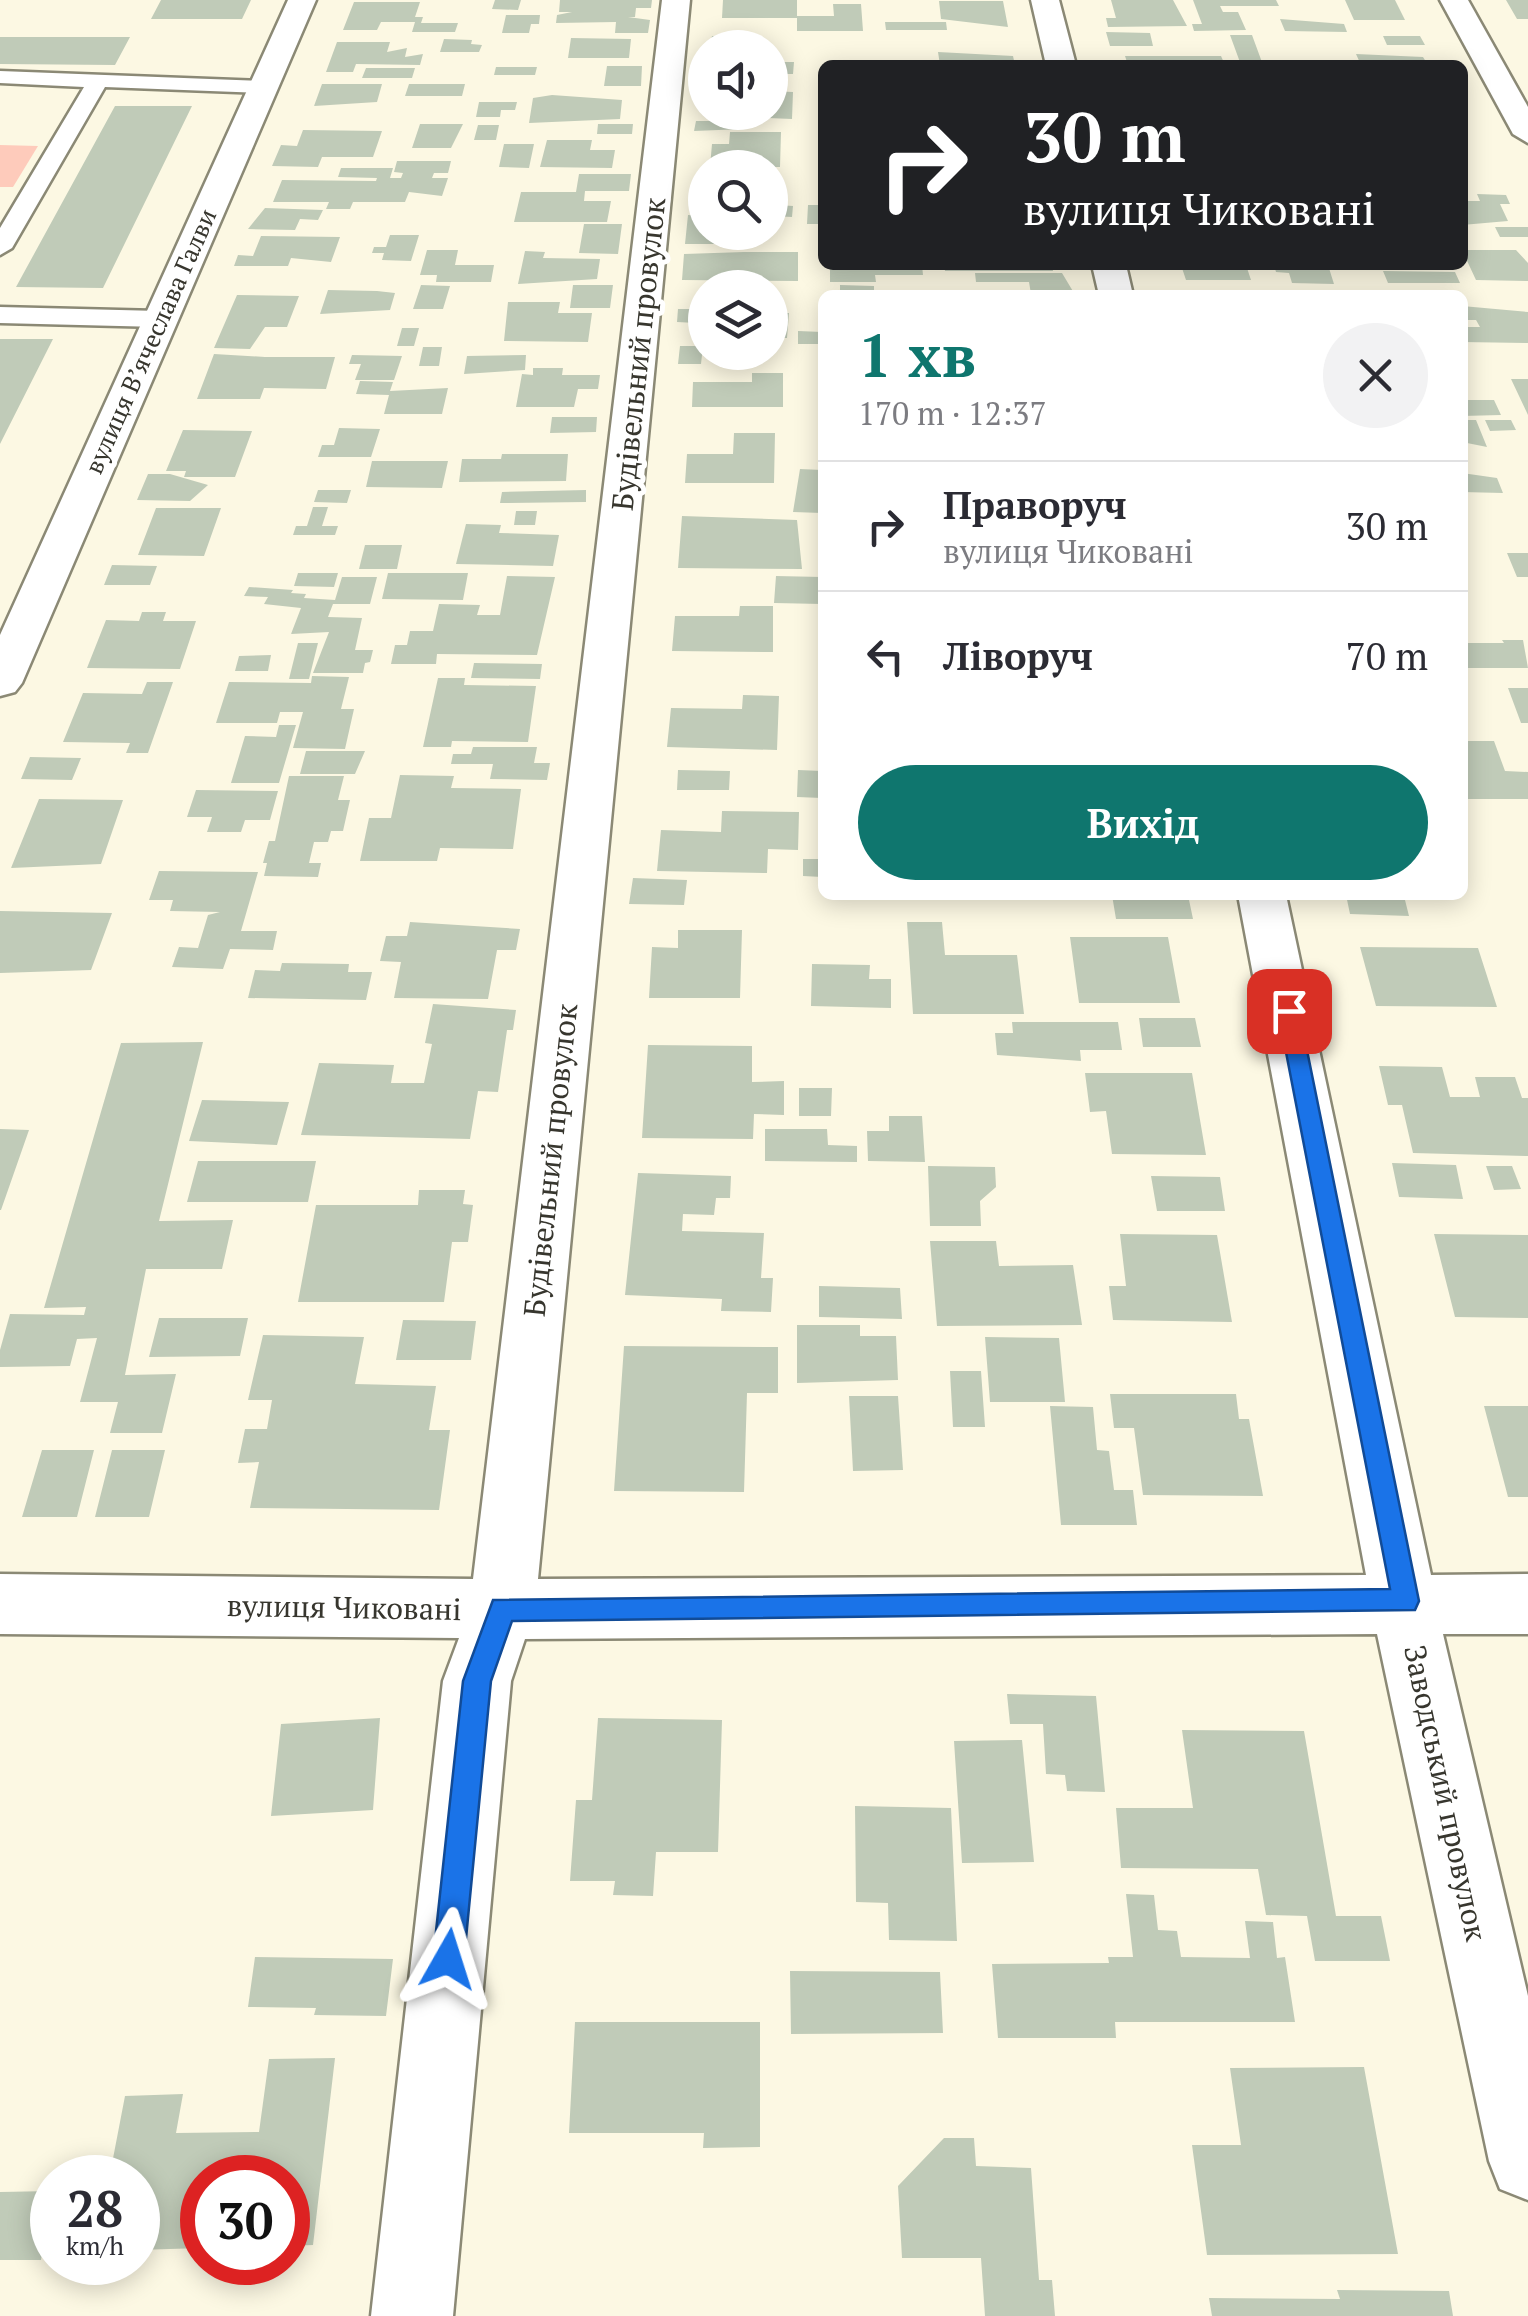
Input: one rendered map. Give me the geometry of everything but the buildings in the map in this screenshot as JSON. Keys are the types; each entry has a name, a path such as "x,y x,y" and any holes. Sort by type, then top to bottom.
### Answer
{"street":[{"name":"вулиця Вʼячеслава Галви","path":"0,683 302,0"},
{"name":"Будівельний провулок","path":"412,2316 477,1681 502,1609 676,0"},
{"path":"1045,0 1059,60"},
{"path":"1454,0 1528,134"},
{"name":"Заводський провулок","path":"1263,900 1406,1601 1528,2161"},
{"name":"вулиця Чиковані","path":"0,1604 502,1609 1406,1601 1528,1604"}],"lane":[{"path":"0,77 264,87"},
{"path":"0,248 100,78"},
{"path":"0,315 159,318"}],"shaded area":[{"path":"0,145 38,146 13,187 0,187"}],"route":[{"path":"448,1959 477,1681 502,1609 1406,1601 1289,1011"}]}
